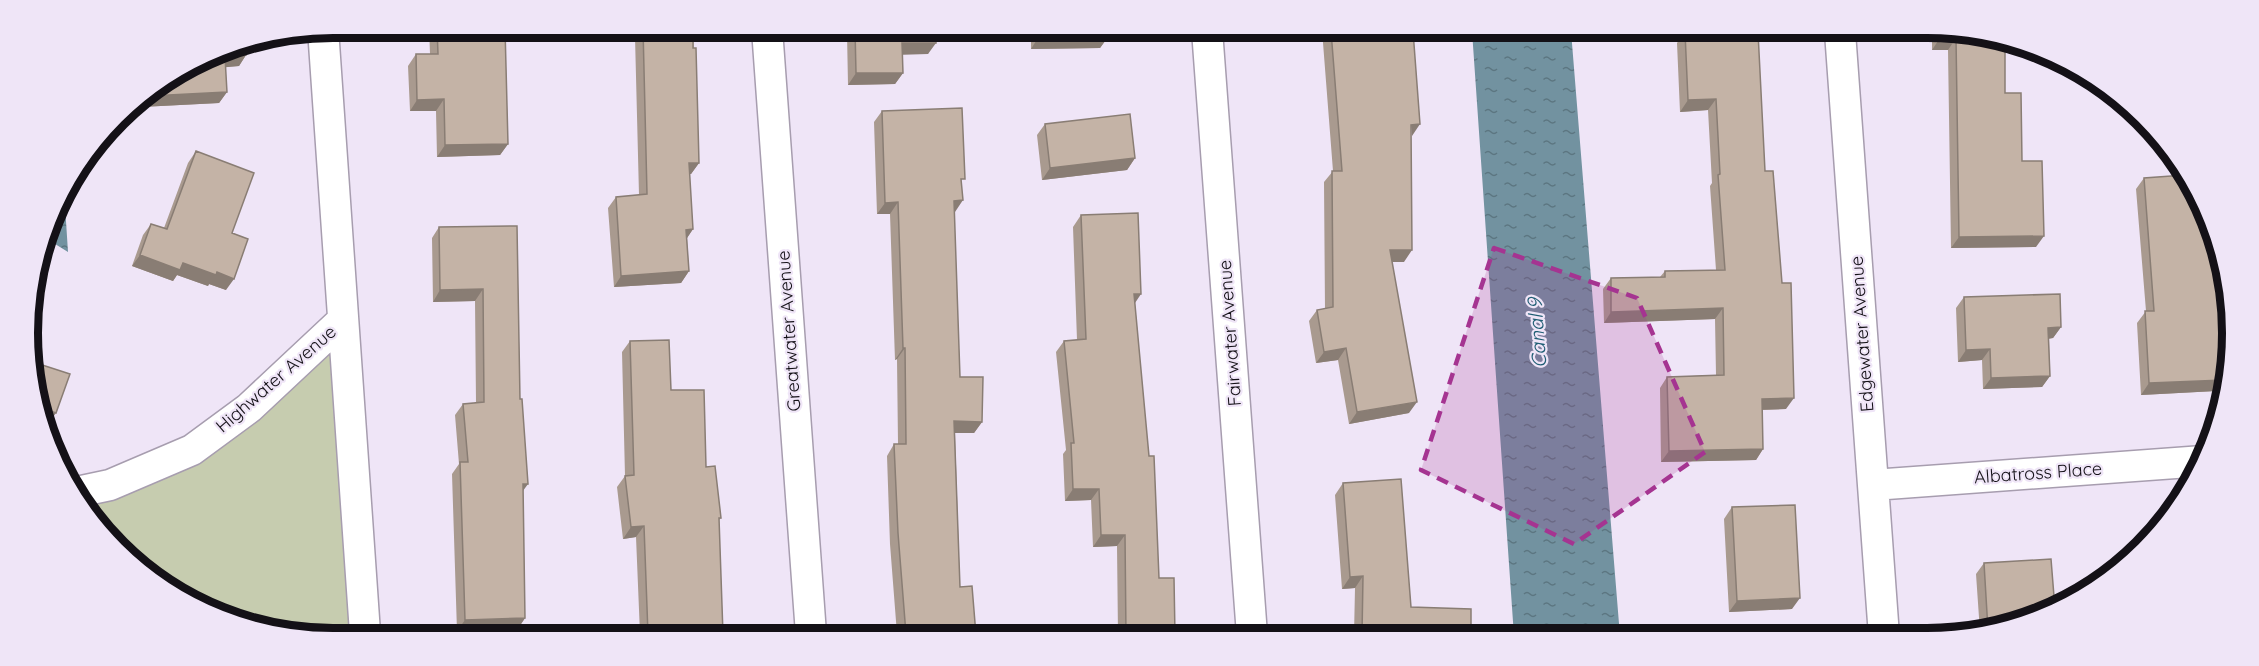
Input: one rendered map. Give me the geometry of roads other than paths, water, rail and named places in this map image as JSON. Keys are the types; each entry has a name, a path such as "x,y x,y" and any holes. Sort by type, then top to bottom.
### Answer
{"street":[{"name":"Highwater Avenue","path":"324,38 365,628"},
{"name":"Greatwater Avenue","path":"768,38 811,628"},
{"name":"Fairwater Avenue","path":"1208,38 1251,628"},
{"name":"Edgewater Avenue","path":"1840,38 1883,628"},
{"name":"Highwater Avenue","path":"83,491 110,485 192,450 249,408 343,320"},
{"name":"Albatross Place","path":"1873,485 2192,462"}],"water":[{"name":"Canal 9","path":"1472,38 1572,38 1619,628 1513,628"},
{"path":"65,208 68,252 52,242"}]}
